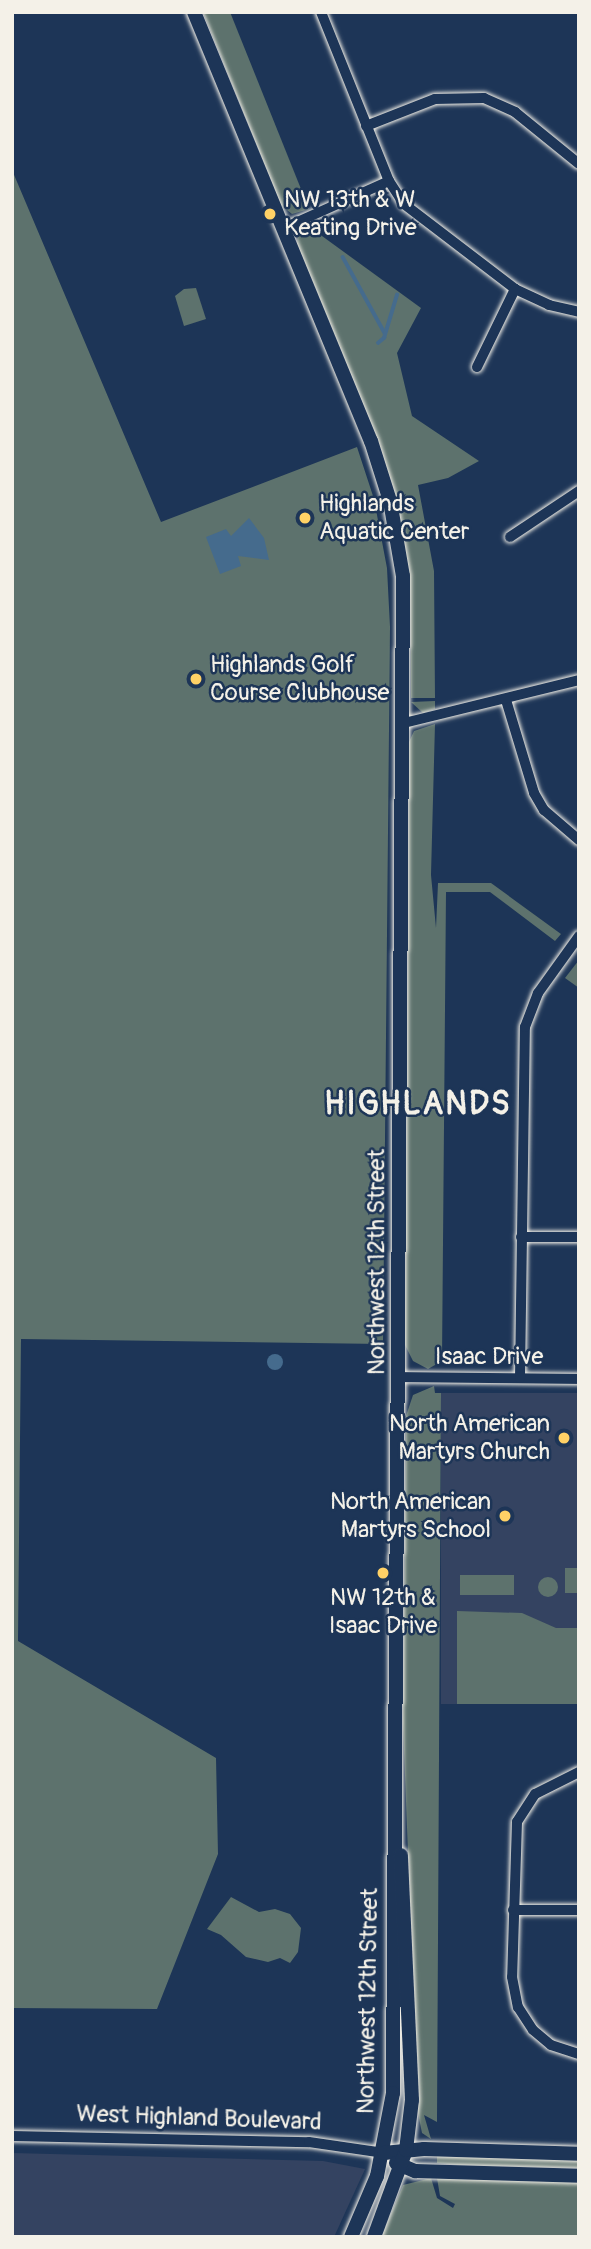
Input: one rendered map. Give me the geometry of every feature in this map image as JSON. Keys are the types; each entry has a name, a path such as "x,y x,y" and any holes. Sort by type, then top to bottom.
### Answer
{"main road":[{"name":"Northwest 12th Street","path":"194,12 371,441 390,501 403,576 393,2093 384,2153 351,2237"},
{"name":"Northwest 12th Street","path":"374,2237 406,2150 411,2049 395,1759"},
{"name":"West Highland Boulevard","path":"384,2153 406,2150 579,2154"},
{"path":"384,2153 401,2167 467,2174 579,2176"}],"street":[{"path":"321,12 388,181 416,216 515,289 549,305 579,312"},
{"path":"366,126 435,99 484,98 515,112 579,164"},
{"path":"284,228 388,181"},
{"path":"477,367 515,289"},
{"path":"510,537 579,491"},
{"path":"404,723 579,680"},
{"path":"506,700 534,793 551,817 579,840"},
{"path":"520,1378 525,1027 538,993 579,936"},
{"path":"521,1237 579,1237"},
{"name":"Isaac Drive","path":"398,1377 579,1379"},
{"path":"579,1772 535,1794 515,1831 513,1910 513,1992 533,2030 551,2045 579,2054"},
{"path":"513,1910 579,1910"},
{"name":"West Highland Boulevard","path":"12,2136 299,2141 384,2153"}],"shaded area":[{"path":"249,518 264,538 269,560 238,556 241,566 220,574 206,537 226,529 231,536"},
{"path":"275,1354 281,1356 281,1368 275,1370 269,1368 267,1362 269,1356"},
{"path":"441,1393 579,1393 579,1704 441,1704"},
{"path":"12,2153 323,2161 365,2169 334,2237 12,2237"}],"green space":[{"path":"203,12 230,12 309,209 292,214 281,205"},
{"path":"12,170 161,522 357,447 374,499 387,568 390,627 383,1344 21,1339 18,1641 216,1758 218,1854 157,2009 12,2008"},
{"path":"314,221 322,236 421,308 397,353 412,416 479,461 448,478 418,485 434,571 435,698 411,698 410,586 397,503 383,456 297,244 298,231"},
{"path":"196,288 206,319 184,326 175,296 184,289"},
{"path":"435,701 435,709 423,713 411,702"},
{"path":"435,724 431,875 436,928 438,883 491,883 561,934 555,941 490,892 446,892 442,1361 428,1369 413,1361 405,1345 409,742 414,731"},
{"path":"579,960 579,988 565,978"},
{"path":"434,1386 435,1393 441,1393 437,2122 424,2115 431,2139 422,2133 418,2113 403,1723 406,1416 413,1395"},
{"path":"565,1568 579,1568 579,1593 565,1593"},
{"path":"460,1575 514,1575 514,1595 460,1595"},
{"path":"544,1577 552,1577 558,1587 552,1597 544,1597 538,1591 538,1583"},
{"path":"457,1611 522,1613 556,1628 579,1628 579,1704 457,1704"},
{"path":"231,1897 259,1912 275,1909 290,1914 301,1928 298,1952 290,1963 280,1958 268,1962 246,1957 221,1935 207,1929"},
{"path":"437,2156 579,2160 579,2168 460,2165 437,2163"},
{"path":"431,2178 437,2198 453,2208 455,2204 440,2196 437,2178 579,2182 579,2237 381,2237 403,2185"}],"waterway":[{"path":"343,257 385,333"},
{"path":"378,343 384,338 397,295"}],"place":[{"name":"NW 13th & W Keating Drive","path":"270,214"},
{"name":"Highlands Aquatic Center","path":"305,518"},
{"name":"Highlands Golf Course Clubhouse","path":"196,679"},
{"name":"North American Martyrs Church","path":"564,1438"},
{"name":"North American Martyrs School","path":"505,1516"},
{"name":"NW 12th & Isaac Drive","path":"383,1573"}],"district":[{"name":"HIGHLANDS","path":"418,1104"}]}
